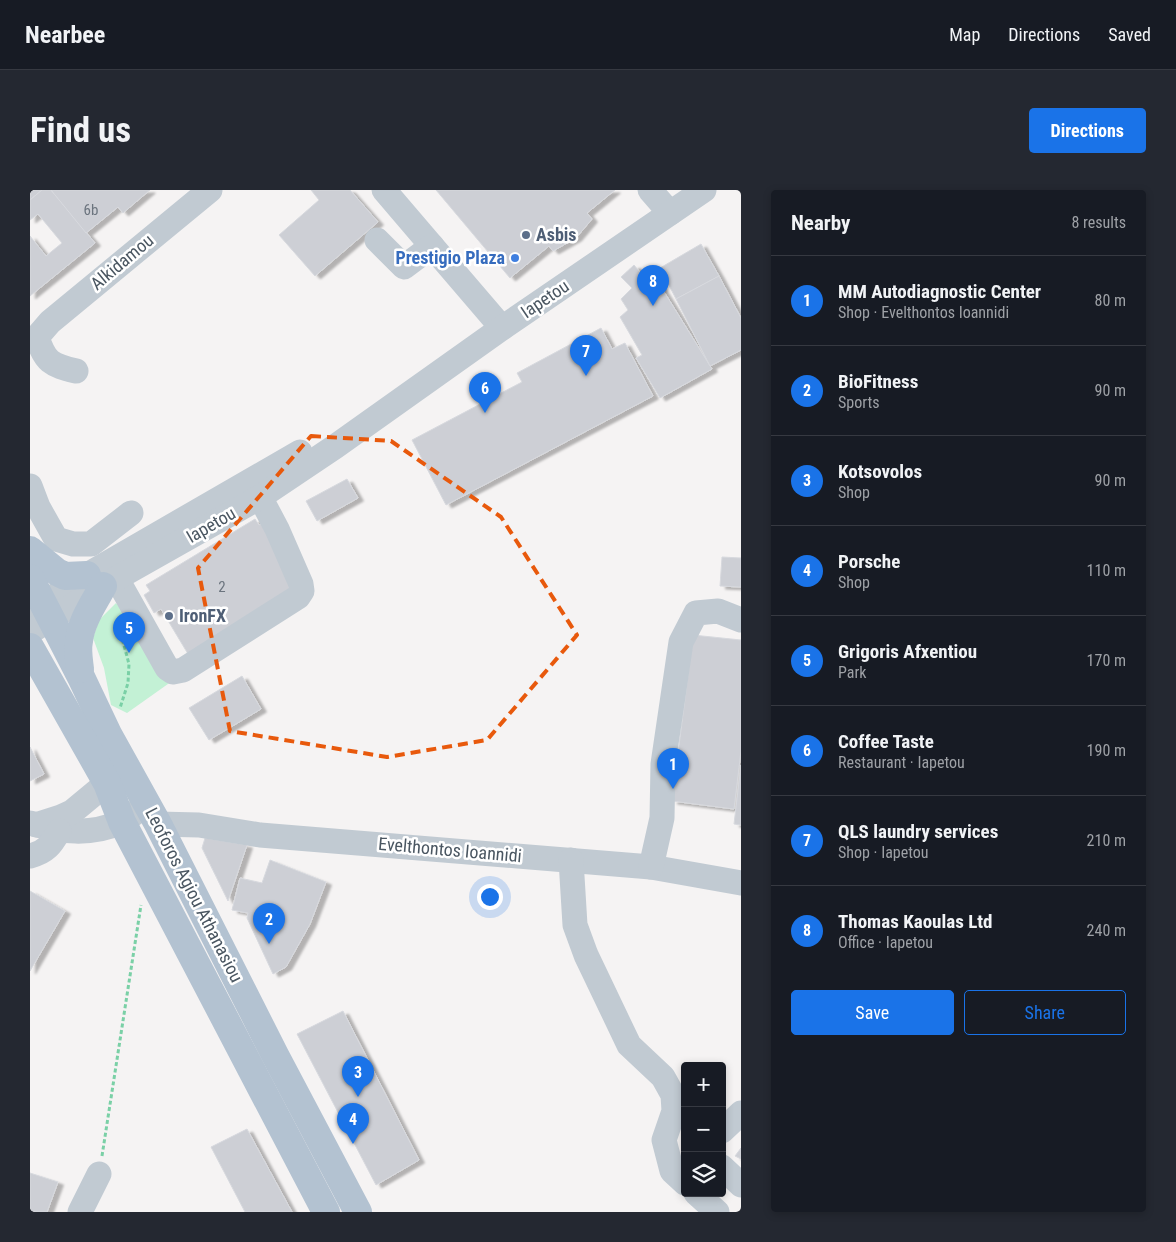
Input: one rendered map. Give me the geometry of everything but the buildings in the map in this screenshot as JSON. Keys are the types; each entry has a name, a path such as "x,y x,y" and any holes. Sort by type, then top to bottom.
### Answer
{"main road":[{"path":"30,550 57,572 65,576 102,580 84,620 78,642 81,677"},
{"name":"Leoforos Agiou Athanasiou","path":"30,578 39,616 81,677 108,734 152,814 275,1055 358,1212"},
{"name":"Leoforos Agiou Athanasiou","path":"30,647 107,783 122,822 326,1212"}],"street":[{"name":"Alkidamou","path":"76,371 57,367 42,353 37,337 50,322 210,190"},
{"path":"384,190 502,328"},
{"path":"650,190 670,213"},
{"name":"Iapetou","path":"39,616 102,580 260,497 704,190"},
{"path":"377,240 404,268 432,246"},
{"name":"Iapetou","path":"102,580 294,455 333,434 388,409"},
{"path":"30,486 38,507 56,539 73,544 91,544 130,513"},
{"path":"102,580 167,668 173,672 183,670 298,597 302,591 301,584 277,529 260,497"},
{"path":"651,867 662,818 664,764 681,642 696,613 718,611 741,620"},
{"path":"42,826 72,812 107,783"},
{"path":"42,826 93,832 152,814"},
{"name":"Evelthontos Ioannidi","path":"152,814 199,825 260,835 651,867 741,882"},
{"path":"30,856 42,853 51,846 42,826"},
{"path":"571,860 576,925 586,955 630,1045 663,1077 673,1096 674,1111 664,1140 676,1147 672,1171 681,1179"},
{"path":"726,1127 741,1113"},
{"path":"726,1171 741,1185"},
{"path":"80,1212 99,1174"},
{"path":"700,1197 716,1212"}],"path":[{"path":"99,1174 142,898"}],"highlighted area":[{"path":"311,436 391,441 501,517 577,635 487,740 387,757 230,731 198,568"}],"green space":[{"path":"116,603 175,679 127,713 111,705 104,668 93,638 99,620"}],"place":[{"name":"Asbis","path":"526,235"},
{"name":"Prestigio Plaza","path":"515,258"},
{"name":"Thomas Kaoulas Ltd","path":"653,306"},
{"name":"QLS laundry services","path":"586,376"},
{"name":"Coffee Taste","path":"485,413"},
{"name":"IronFX","path":"169,616"},
{"name":"Grigoris Afxentiou","path":"129,653"},
{"name":"MM Autodiagnostic Center","path":"673,789"},
{"name":"BioFitness","path":"269,944"},
{"name":"Kotsovolos","path":"358,1097"},
{"name":"Porsche","path":"353,1144"}]}
